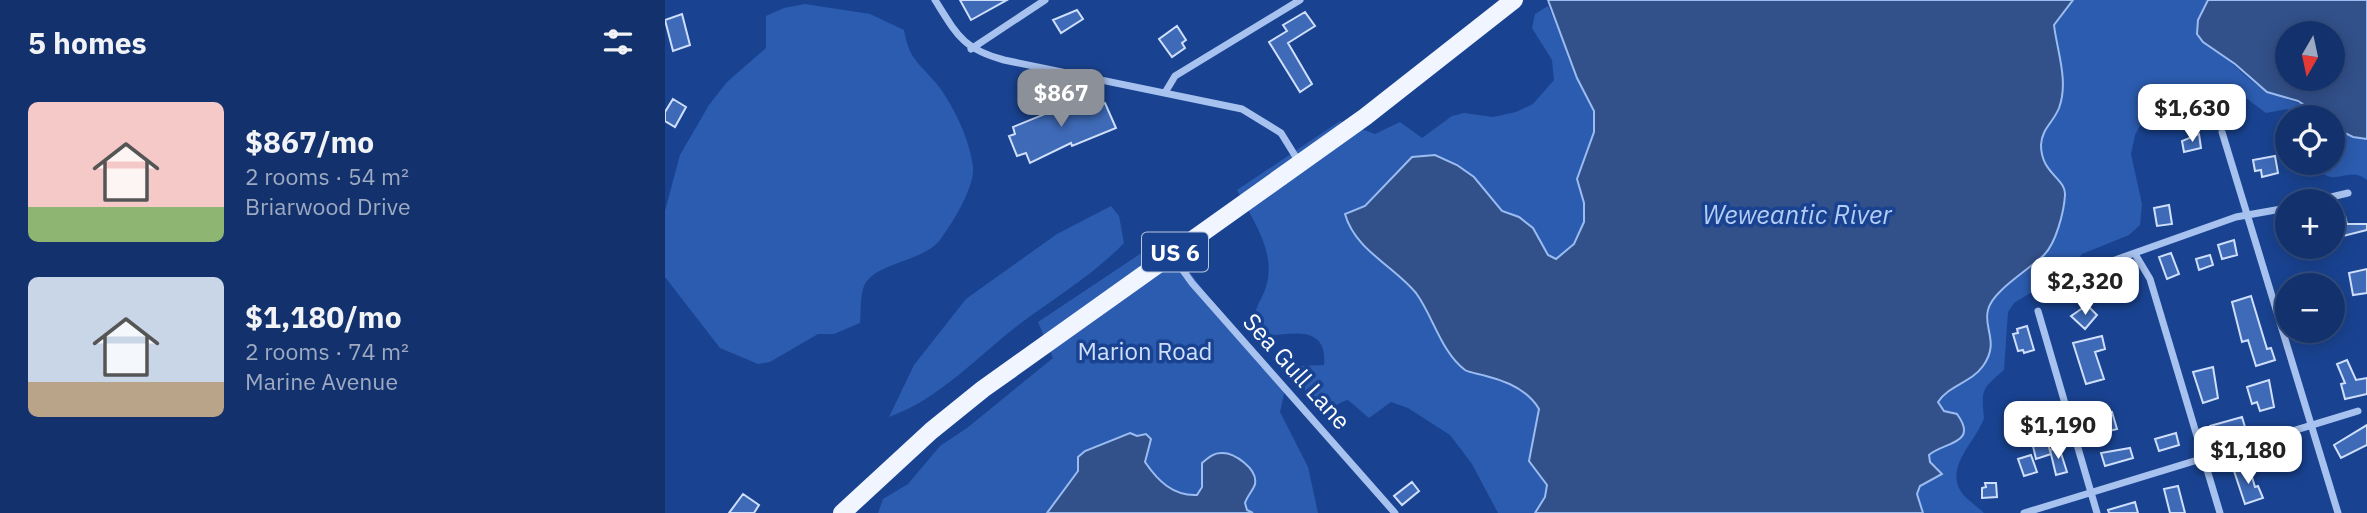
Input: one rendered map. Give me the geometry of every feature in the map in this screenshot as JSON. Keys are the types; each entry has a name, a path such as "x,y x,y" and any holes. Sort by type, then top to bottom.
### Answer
{"main road":[{"name":"US 6","path":"842,513 931,431 983,389 1384,103 1514,0"}],"street":[{"path":"935,0 959,39 971,49 1004,60 1228,104 1258,117 1281,133 1300,164"},
{"path":"971,49 1045,0"},
{"path":"1166,91 1175,76 1300,0"},
{"path":"2222,132 2338,513"},
{"path":"2084,271 2236,217 2275,211"},
{"name":"Sea Gull Lane","path":"1172,254 1192,283 1395,513"},
{"path":"2135,254 2150,279 2220,513"},
{"path":"2038,310 2097,513"},
{"path":"2024,513 2310,423 2358,411"}],"green space":[{"path":"2073,0 2208,0 2203,8 2211,49 2263,89 2301,105 2275,105 2275,111 2266,113 2246,98 2207,97 2183,101 2160,110 2142,122 2135,135 2131,154 2142,204 2140,225 2129,235 2082,254 2069,269 2014,303 2008,312 2004,370 1985,390 1984,418 1957,471 1960,490 1984,513 1923,513 1917,494 1920,486 1936,478 1937,467 1930,463 1929,455 1960,440 1964,433 1951,411 1944,411 1938,402 1946,393 1975,374 1988,352 1989,316 1993,301 2044,255 2059,227 2064,189 2045,162 2041,145 2043,134 2057,113 2062,98 2063,77 2054,25"},
{"path":"805,4 870,14 904,30 912,54 936,83 960,123 971,156 973,175 951,225 932,248 870,278 864,286 861,299 860,323 834,334 818,334 770,362 758,364 720,348 665,277 665,211 680,155 709,105 727,82 766,48 766,16 784,8"},
{"path":"1548,6 1594,111 1594,132 1577,179 1584,203 1584,222 1574,244 1556,259 1551,256 1544,250 1530,225 1500,209 1457,165 1472,372 1500,380 1518,389 1539,409 1529,461 1547,485 1545,497 1535,513 1498,513 1472,464 1450,435 1408,408 1391,402 1369,418 1348,400 1325,407 1318,405 1308,394 1301,380 1299,366 1324,365 1324,352 1314,337 1306,334 1267,336 1256,327 1255,315 1269,274 1268,261 1256,224 1237,190 1340,121 1375,134 1400,122 1422,138 1452,116 1464,113 1493,117 1516,112 1533,104 1554,80 1552,60 1532,28 1535,14"},
{"path":"2345,133 2367,139 2367,180 2353,174 2333,177 2327,176 2345,175"},
{"path":"1111,206 1119,216 1124,243 1112,255 1021,323 942,388 908,409 889,417 914,365 966,299 1057,234"},
{"name":"Marion Road","path":"1164,238 1261,367 1265,366 1286,385 1280,412 1308,467 1318,513 1238,513 1204,478 1197,495 1174,490 1160,482 1149,470 1145,457 1145,434 1078,457 1078,471 1047,513 878,513 883,499 908,484 940,446 967,428 1053,358 1038,322"}],"water":[{"name":"Weweantic River","path":"1548,0 2073,0 2054,25 2063,77 2062,98 2057,113 2043,134 2041,145 2045,163 2064,189 2059,227 2044,255 1996,295 1991,303 1987,317 1991,343 1983,366 1938,402 1944,411 1957,414 1964,431 1957,441 1929,455 1930,462 1942,474 1920,486 1917,494 1923,513 1535,513 1545,497 1547,485 1529,461 1539,409 1529,397 1516,388 1494,378 1467,371 1457,362 1443,344 1416,293 1357,238 1345,214 1365,206 1412,157 1435,155 1474,177 1502,211 1519,217 1533,228 1548,255 1556,259 1574,244 1584,222 1584,203 1577,179 1594,132 1594,111 1577,78"},
{"path":"2208,0 2367,0 2367,139 2345,133 2345,105 2304,105 2267,92 2235,64 2203,42 2197,34 2198,20"},
{"path":"1130,433 1137,436 1146,434 1151,439 1145,462 1167,486 1188,495 1197,495 1202,487 1202,463 1211,456 1226,453 1238,458 1249,467 1255,478 1245,503 1247,510 1253,513 1047,513 1078,471 1078,457 1085,451"}],"building":[{"path":"960,0 1007,0 971,20"},
{"path":"1077,10 1083,19 1061,33 1053,20"},
{"path":"1305,12 1315,26 1288,43 1312,84 1300,92 1269,42 1287,31 1283,25"},
{"path":"682,14 690,45 673,51 665,20"},
{"path":"1177,26 1186,40 1182,43 1185,48 1172,57 1159,39"},
{"path":"1089,96 1094,108 1105,103 1116,128 1072,146 1071,143 1030,163 1026,153 1017,156 1009,136 1015,134 1013,127"},
{"path":"673,99 686,107 675,127 665,121 665,112"},
{"path":"2199,134 2201,148 2184,152 2182,141"},
{"path":"2275,156 2275,174 2262,177 2261,170 2255,171 2253,160"},
{"path":"2169,205 2172,224 2157,226 2154,208"},
{"path":"2345,216 2347,224 2367,224 2367,230 2345,236"},
{"path":"2234,240 2237,255 2222,259 2218,245"},
{"path":"2171,253 2179,274 2167,279 2159,257"},
{"path":"2210,255 2213,265 2199,270 2196,259"},
{"path":"2367,269 2367,293 2353,295 2349,273"},
{"path":"2251,296 2267,349 2271,348 2275,360 2256,366 2248,340 2242,342 2232,302"},
{"path":"2087,305 2097,315 2085,329 2071,316"},
{"path":"2027,326 2034,350 2024,353 2023,350 2018,351 2013,334 2018,333 2017,329"},
{"path":"2102,336 2105,349 2095,352 2104,379 2086,384 2073,343"},
{"path":"2347,360 2356,380 2367,378 2367,394 2345,399 2341,384 2345,383 2337,364"},
{"path":"2213,367 2218,398 2203,403 2193,372"},
{"path":"2269,380 2274,407 2260,411 2257,402 2252,404 2247,387"},
{"path":"2103,404 2105,414 2112,412 2117,429 2105,432 2102,418 2095,419 2091,407"},
{"path":"2023,416 2029,431 2012,437 2007,422"},
{"path":"2242,417 2245,427 2228,432 2229,436 2213,439 2210,426"},
{"path":"2367,425 2367,445 2341,458 2334,445"},
{"path":"2176,433 2179,445 2159,451 2155,439"},
{"path":"2046,438 2051,454 2036,459 2032,442"},
{"path":"2059,447 2067,472 2056,475 2050,450"},
{"path":"2130,448 2133,458 2105,466 2101,453"},
{"path":"2031,455 2037,472 2024,476 2018,459"},
{"path":"2249,467 2255,487 2258,486 2263,498 2245,504 2234,471"},
{"path":"1412,482 1419,491 1402,505 1394,496"},
{"path":"1985,483 1996,483 1997,497 1982,498"},
{"path":"2178,486 2185,513 2170,513 2164,489"},
{"path":"743,494 759,505 754,513 729,513"},
{"path":"2135,502 2138,513 2109,513 2108,510"}]}
